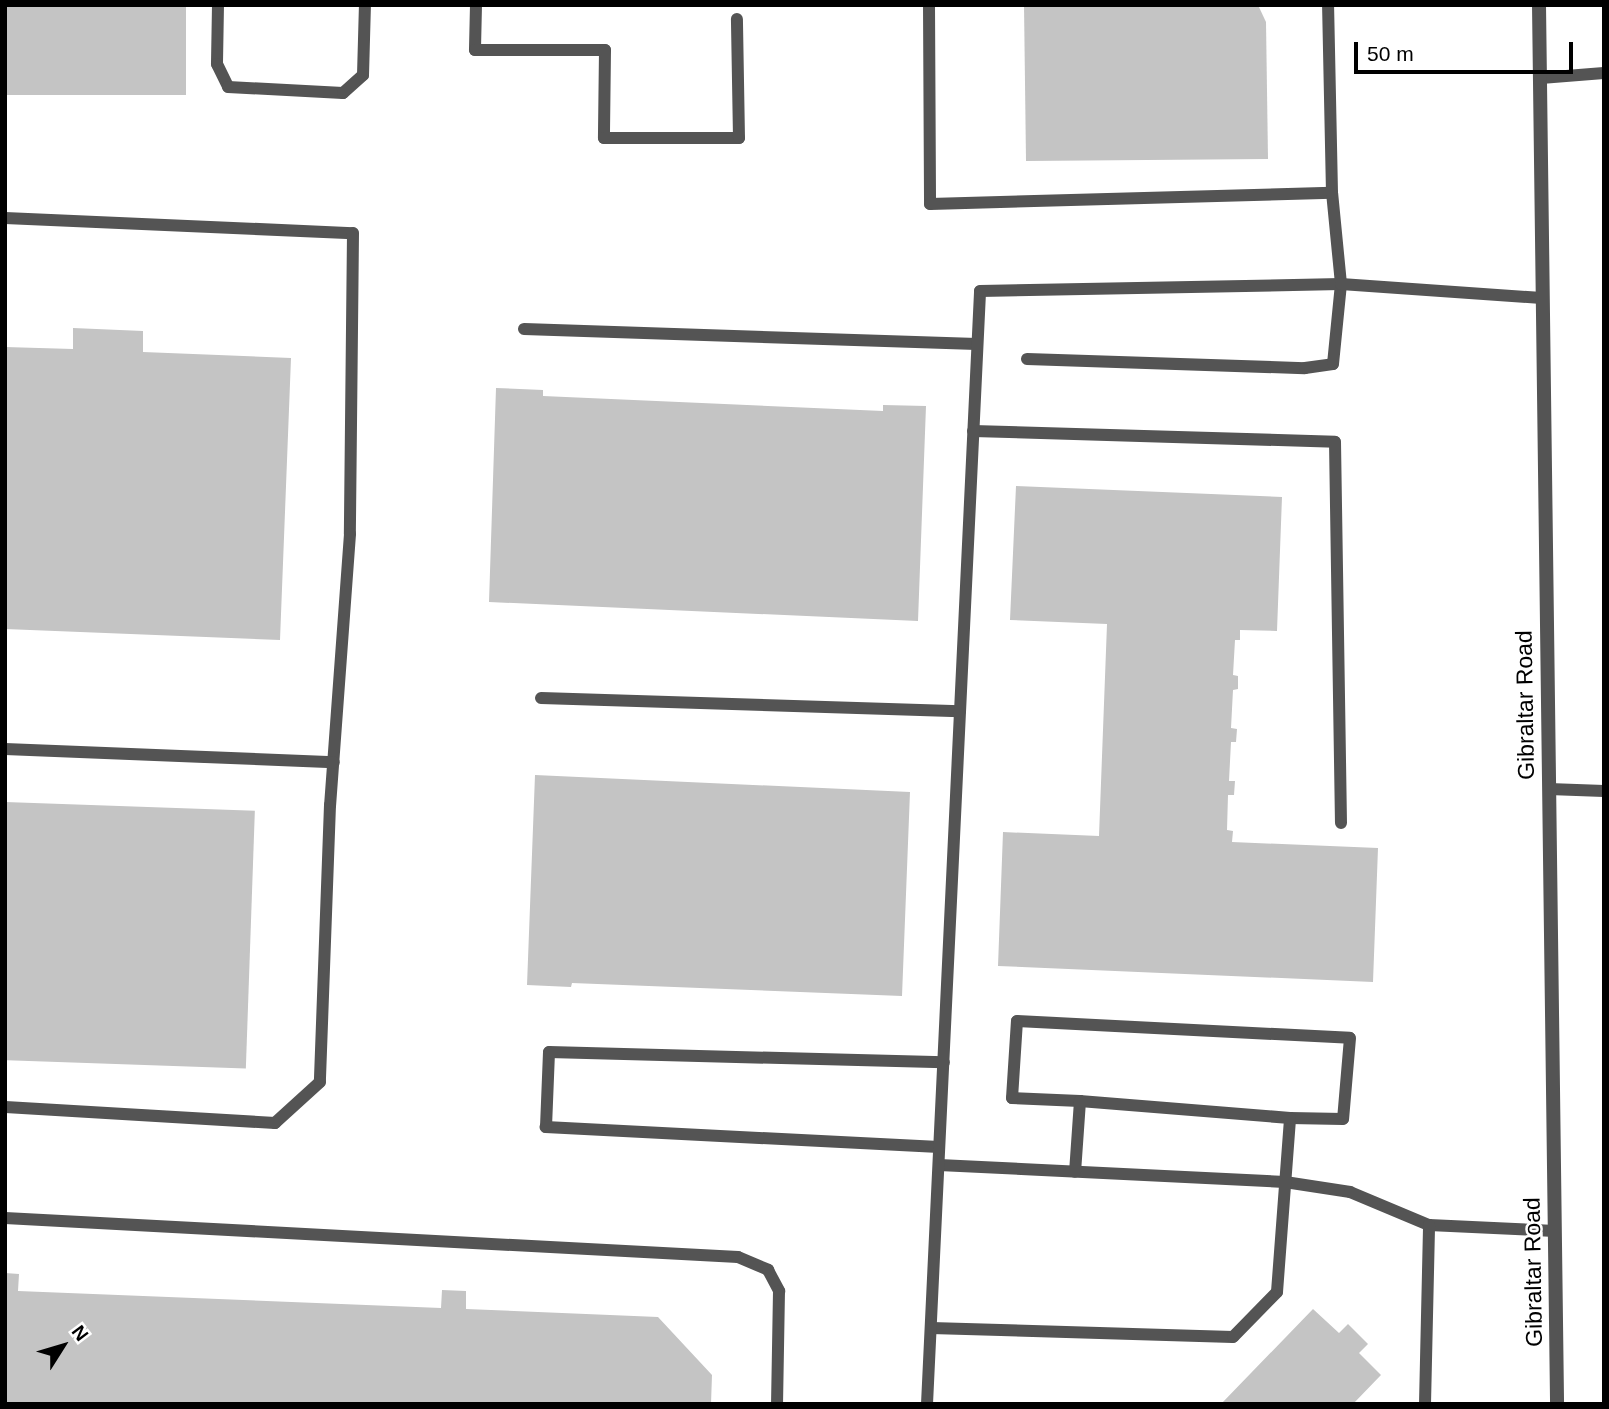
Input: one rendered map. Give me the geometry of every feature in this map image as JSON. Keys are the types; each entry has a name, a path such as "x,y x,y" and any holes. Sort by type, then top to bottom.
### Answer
{"street":[{"name":"Gibraltar Road","path":"1539,5 1557,1404"}],"lane":[{"path":"218,5 217,64 228,87 343,93 363,75 366,5"},
{"path":"476,5 475,50 605,50 604,138 739,138 737,19"},
{"path":"929,5 930,204 1332,193"},
{"path":"1027,359 1321,368 1334,364 1341,284 1332,193 1328,5"},
{"path":"1541,78 1604,73"},
{"path":"5,218 353,233 350,534 334,762 320,1082 301,1104 275,1123 5,1107"},
{"path":"927,1404 980,291 1341,284 1542,298"},
{"path":"524,329 977,344"},
{"path":"973,431 1335,442 1340,823"},
{"path":"541,698 960,711"},
{"path":"5,749 334,762"},
{"path":"1549,789 1604,792"},
{"path":"1017,1021 1350,1038 1343,1119 1290,1118 1080,1101 1012,1098 1017,1021"},
{"path":"939,1147 546,1127 549,1052 944,1062"},
{"path":"1074,1172 1080,1101"},
{"path":"931,1328 1233,1337 1277,1293 1290,1118"},
{"path":"939,1165 1285,1182 1350,1192 1429,1225 1555,1231"},
{"path":"5,1218 738,1257 768,1270 779,1291 777,1404"},
{"path":"1425,1404 1429,1225"}],"building":[{"path":"5,5 186,5 186,95 5,95"},
{"path":"1024,5 1258,5 1266,22 1268,159 1026,161"},
{"path":"73,328 143,331 143,352 291,358 280,640 5,629 5,347 73,349"},
{"path":"496,388 543,390 543,396 883,411 883,405 926,406 918,621 489,602"},
{"path":"1016,486 1282,497 1277,631 1240,630 1240,640 1235,640 1233,675 1238,676 1238,689 1233,690 1231,728 1237,729 1236,742 1231,742 1229,781 1235,781 1234,795 1228,795 1227,830 1233,831 1232,842 1378,848 1373,982 998,966 1003,832 1099,836 1107,624 1010,620"},
{"path":"535,775 910,792 902,996 572,983 571,987 527,985"},
{"path":"5,802 255,811 246,1069 5,1060"},
{"path":"5,1273 19,1274 18,1291 441,1308 442,1290 466,1291 466,1309 658,1317 712,1375 711,1404 5,1404"},
{"path":"1313,1309 1339,1333 1348,1324 1368,1344 1359,1353 1381,1375 1353,1404 1221,1404"}]}
